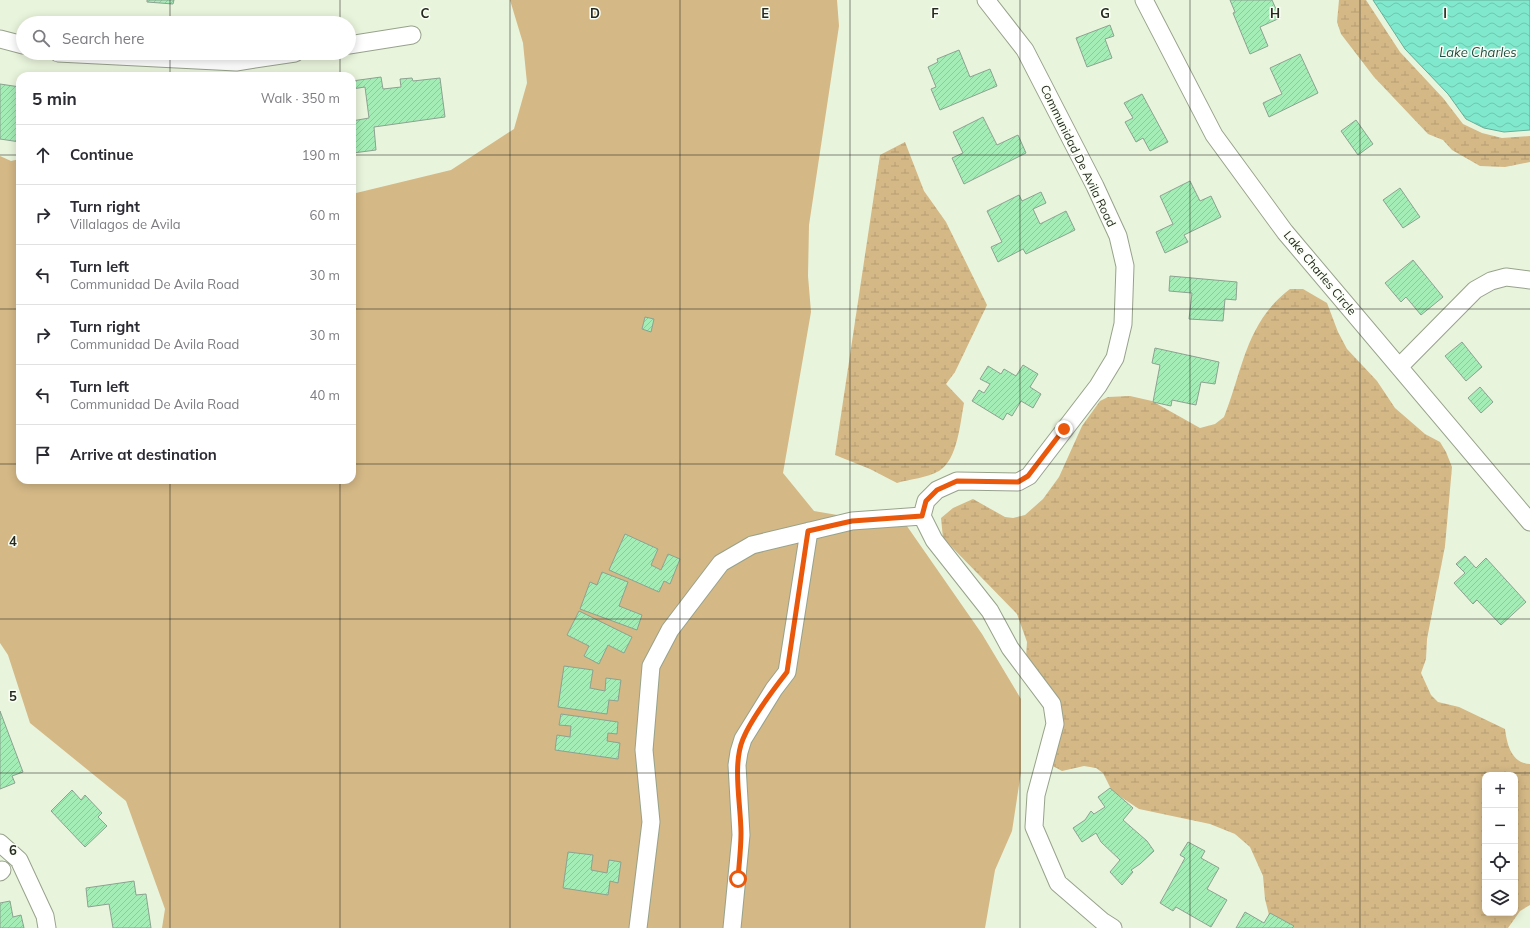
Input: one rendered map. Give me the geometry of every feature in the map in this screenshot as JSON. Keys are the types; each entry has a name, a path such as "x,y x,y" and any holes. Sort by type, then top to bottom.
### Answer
{"street":[{"name":"Communidad De Avila Road","path":"922,516 926,501 937,490 957,481 1018,482 1028,476 1098,386 1112,364 1115,358 1123,324 1125,266 1118,236 1095,186 1025,50 986,0"},
{"name":"Lake Charles Circle","path":"1144,0 1214,135 1285,232 1530,522"},
{"path":"356,44 412,35"},
{"path":"0,39 16,43"},
{"path":"196,60 236,62 249,60"},
{"path":"1399,367 1475,290 1491,281 1506,277 1530,280"},
{"path":"638,928 651,822 644,750 651,666 670,630 721,563 752,545 852,521 922,516 934,540 990,611 1010,648 1052,704 1056,724 1042,769 1036,795 1034,827 1058,883 1102,921 1113,928"},
{"path":"732,928 741,835 737,765 739,752 743,738 774,689 787,672 808,531"},
{"path":"0,843 18,860 45,916 47,928"}],"green space":[{"path":"510,0 837,0 839,26 809,225 808,276 811,312 783,473 814,511 849,517 902,519 982,634 1021,699 1021,772 1012,831 995,870 985,928 162,928 165,909 126,801 30,723 8,655 0,643 0,156 11,161 16,160 16,484 356,484 356,193 451,170 514,129 527,83 523,43"},
{"path":"1339,0 1366,0 1400,52 1443,98 1463,124 1482,133 1502,138 1530,136 1530,162 1505,167 1480,166 1452,150 1443,140 1428,134 1374,77 1341,34 1337,22"},
{"path":"905,142 924,191 946,222 987,305 955,372 946,384 964,403 957,440 950,458 939,471 924,477 897,483 870,469 835,455 880,155"},
{"path":"1290,289 1303,289 1327,303 1338,332 1347,349 1377,381 1395,408 1425,434 1440,442 1452,467 1445,546 1427,639 1426,659 1421,673 1431,695 1438,702 1459,707 1505,729 1511,752 1518,760 1530,764 1530,905 1518,914 1518,772 1482,772 1482,916 1516,916 1508,928 1277,928 1270,919 1265,899 1263,876 1250,847 1235,834 1210,824 1139,809 1112,791 1103,773 1096,768 1084,766 1062,771 1051,765 1059,743 1063,724 1026,658 1027,642 1017,614 943,538 941,518 953,508 973,499 1005,517 1013,518 1025,515 1043,499 1059,477 1082,426 1100,401 1108,397 1130,396 1152,401 1200,428 1215,424 1224,417 1248,347 1264,316 1275,302"}],"water":[{"name":"Lake Charles","path":"1373,0 1530,0 1530,130 1504,132 1484,128 1466,119 1448,94 1405,49"}],"building":[{"path":"147,0 174,0 173,4 147,2"},
{"path":"1230,0 1272,0 1280,18 1260,27 1268,46 1250,54 1233,13 1235,12"},
{"path":"1110,25 1114,36 1105,39 1112,58 1087,67 1076,38"},
{"path":"959,50 970,77 990,69 997,86 940,110 931,89 936,87 928,67 938,62 937,59"},
{"path":"1300,54 1318,93 1269,117 1263,103 1282,94 1270,68"},
{"path":"381,77 383,89 401,87 400,79 412,78 413,81 440,78 445,117 374,127 376,150 356,153 356,120 369,118 365,87 356,88 356,80"},
{"path":"0,84 16,86 16,141 0,139"},
{"path":"1142,94 1168,142 1150,151 1143,138 1136,142 1125,122 1133,118 1124,103"},
{"path":"983,117 997,145 1018,135 1026,153 964,184 952,158 963,153 953,132"},
{"path":"1356,120 1373,144 1358,155 1341,131"},
{"path":"1190,181 1200,201 1211,196 1221,217 1184,235 1188,242 1165,253 1156,232 1173,224 1160,196"},
{"path":"1400,188 1420,217 1403,228 1383,200"},
{"path":"1041,192 1046,203 1033,209 1040,224 1066,211 1075,230 1026,254 1023,249 998,262 991,247 1002,242 987,211 1019,195 1022,201"},
{"path":"1413,260 1443,297 1421,315 1406,297 1401,302 1385,283"},
{"path":"1170,276 1237,282 1236,300 1225,299 1223,321 1189,319 1192,293 1169,291"},
{"path":"645,317 654,319 651,332 642,329"},
{"path":"1462,342 1482,367 1466,381 1445,356"},
{"path":"1155,348 1219,362 1215,384 1201,382 1196,405 1172,400 1171,406 1153,402 1160,365 1152,363"},
{"path":"1023,365 1038,374 1030,387 1041,394 1033,408 1021,401 1012,416 1007,413 1003,420 972,401 979,390 984,393 990,384 980,379 988,366 1001,374 1004,369 1016,376"},
{"path":"1480,387 1493,402 1481,413 1468,398"},
{"path":"625,534 658,549 651,565 661,570 668,554 680,559 670,584 664,581 659,592 609,570"},
{"path":"1465,556 1476,568 1486,558 1526,602 1501,625 1477,600 1473,604 1454,583 1465,573 1456,564"},
{"path":"602,572 628,582 619,606 642,615 637,630 580,609 590,582 597,585"},
{"path":"579,611 632,637 624,653 608,645 599,664 584,656 589,646 567,635"},
{"path":"564,666 593,670 590,688 605,691 606,678 621,680 618,701 609,700 607,714 558,707"},
{"path":"0,711 23,772 12,776 15,783 0,789"},
{"path":"561,714 618,722 617,734 608,733 607,741 620,743 618,759 555,750 557,735 570,737 571,726 559,725"},
{"path":"1110,788 1133,808 1123,820 1147,841 1154,851 1131,870 1133,872 1122,885 1110,872 1120,860 1101,842 1096,833 1082,842 1073,828 1085,820 1091,811 1094,814 1105,807 1098,797"},
{"path":"72,790 81,800 85,795 102,813 98,817 107,826 85,847 51,811"},
{"path":"1188,842 1205,851 1201,858 1219,868 1207,889 1227,900 1211,927 1176,907 1173,911 1160,903 1185,858 1180,855"},
{"path":"568,852 593,855 591,870 607,873 609,860 621,862 618,883 610,881 608,895 563,888"},
{"path":"134,881 136,895 146,894 151,928 113,928 109,904 88,907 86,888"},
{"path":"10,901 13,917 21,915 24,928 0,928 0,903"},
{"path":"1245,912 1264,923 1270,913 1294,926 1292,928 1236,928"}],"route":[{"path":"738,879 741,835 737,765 739,752 743,738 774,689 787,672 808,531 852,521 922,516 926,501 937,490 957,481 1001,483 1018,482 1028,476 1064,429"}]}
